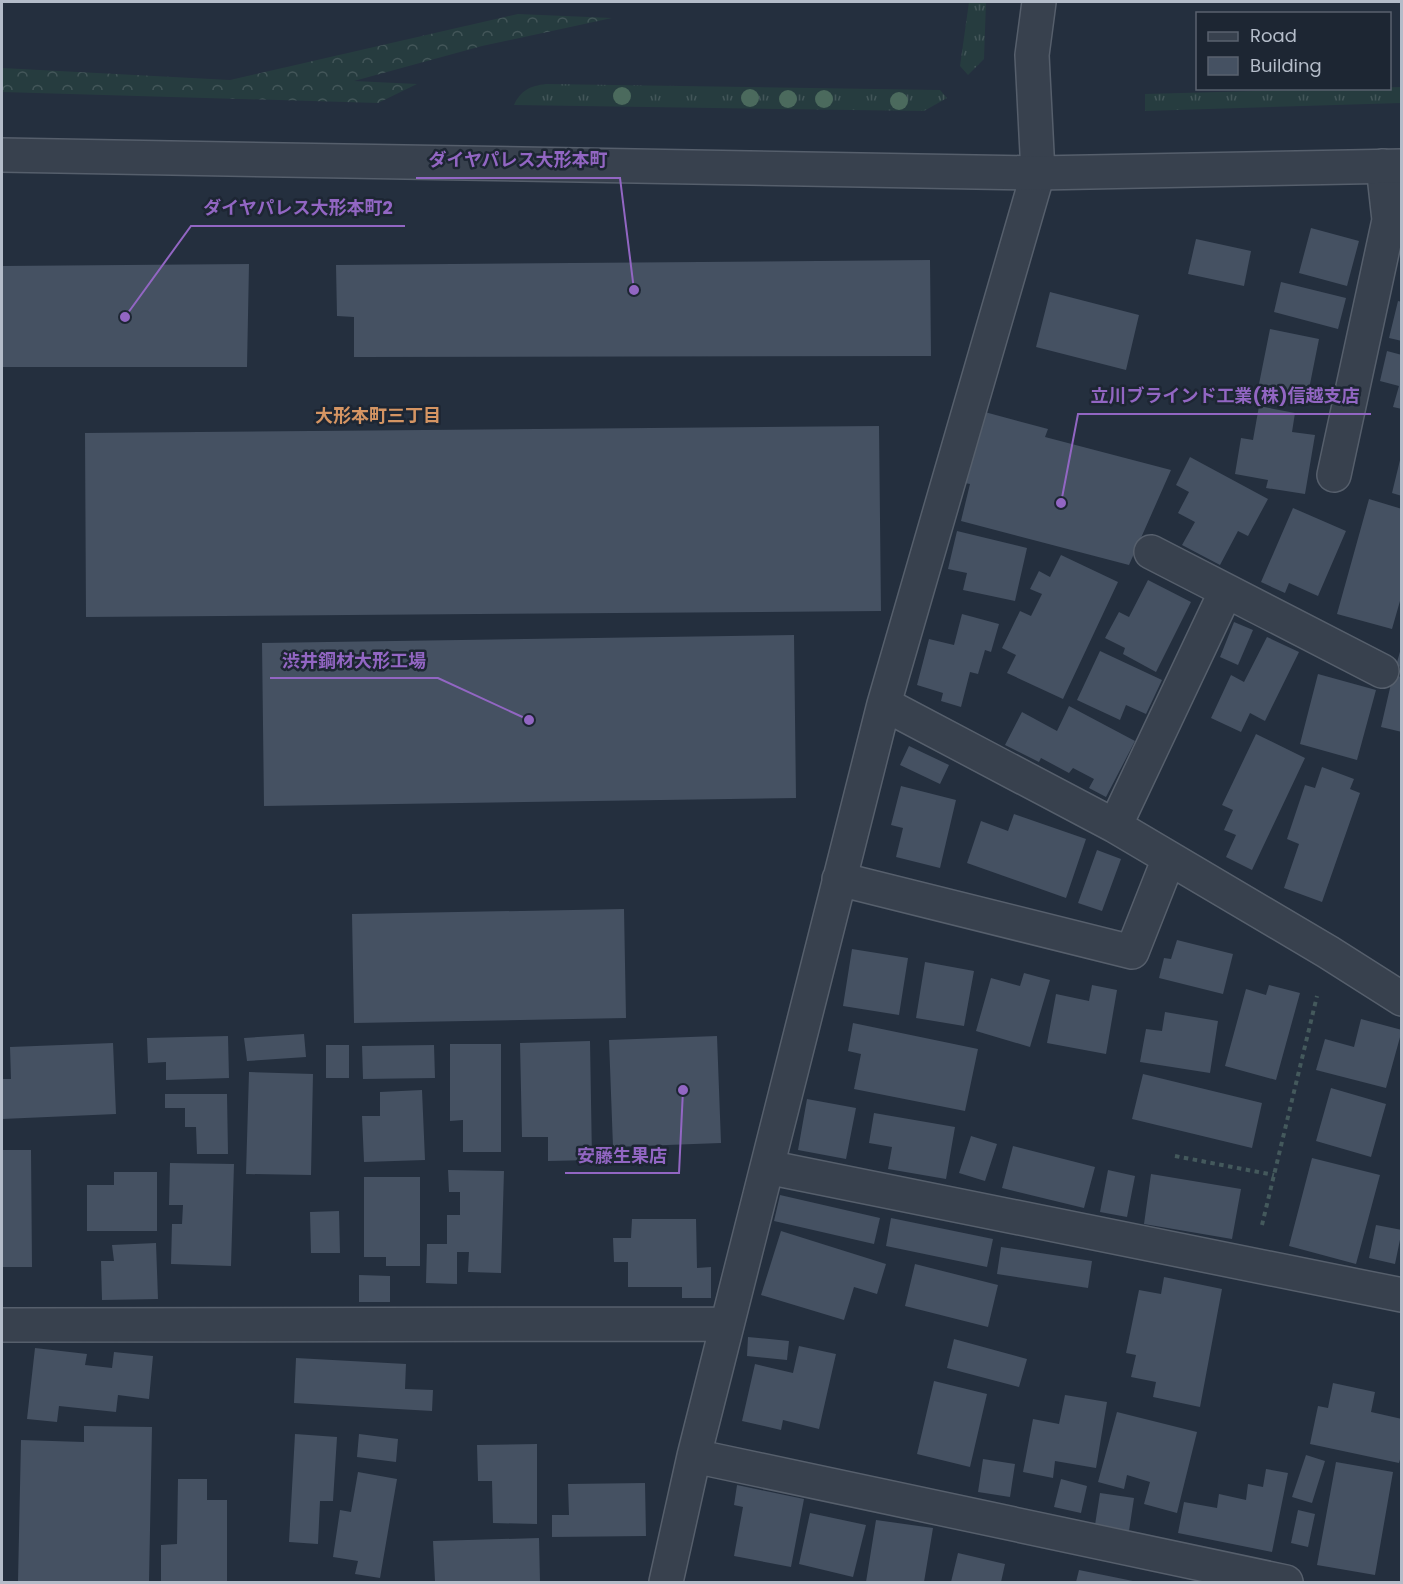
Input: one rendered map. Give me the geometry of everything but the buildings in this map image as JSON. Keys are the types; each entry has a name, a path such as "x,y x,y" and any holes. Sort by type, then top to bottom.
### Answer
{"street":[{"path":"666,1582 694,1456 884,704 1038,172 1032,55 1039,2"},
{"path":"2,155 1038,172 1392,166 1389,220 1334,475"},
{"path":"1150,552 1382,671"},
{"path":"1115,826 1226,591"},
{"path":"884,704 1115,826 1328,952 1401,999"},
{"path":"839,879 1132,952 1169,858"},
{"path":"767,1167 1401,1295"},
{"path":"2,1325 727,1324"},
{"path":"694,1456 1286,1582"}],"path":[{"path":"1252,1265 1328,952"},
{"path":"1175,1156 1274,1175"}],"green space":[{"path":"969,2 986,2 984,59 968,75 960,66"},
{"path":"518,14 612,18 482,46 354,81 417,84 378,103 2,92 2,68 230,80"},
{"path":"546,84 940,90 947,98 924,111 514,105 527,90"},
{"path":"1391,87 1401,87 1401,103 1145,111 1145,94 1391,90"}],"place":[{"name":"ダイヤパレス大形本町","path":"634,290"},
{"name":"ダイヤパレス大形本町2","path":"125,317"},
{"name":"立川ブラインド工業(株)信越支店","path":"1061,503"},
{"name":"渋井鋼材大形工場","path":"529,720"},
{"name":"安藤生果店","path":"683,1090"}],"district":[{"name":"大形本町三丁目","path":"378,415"}]}
